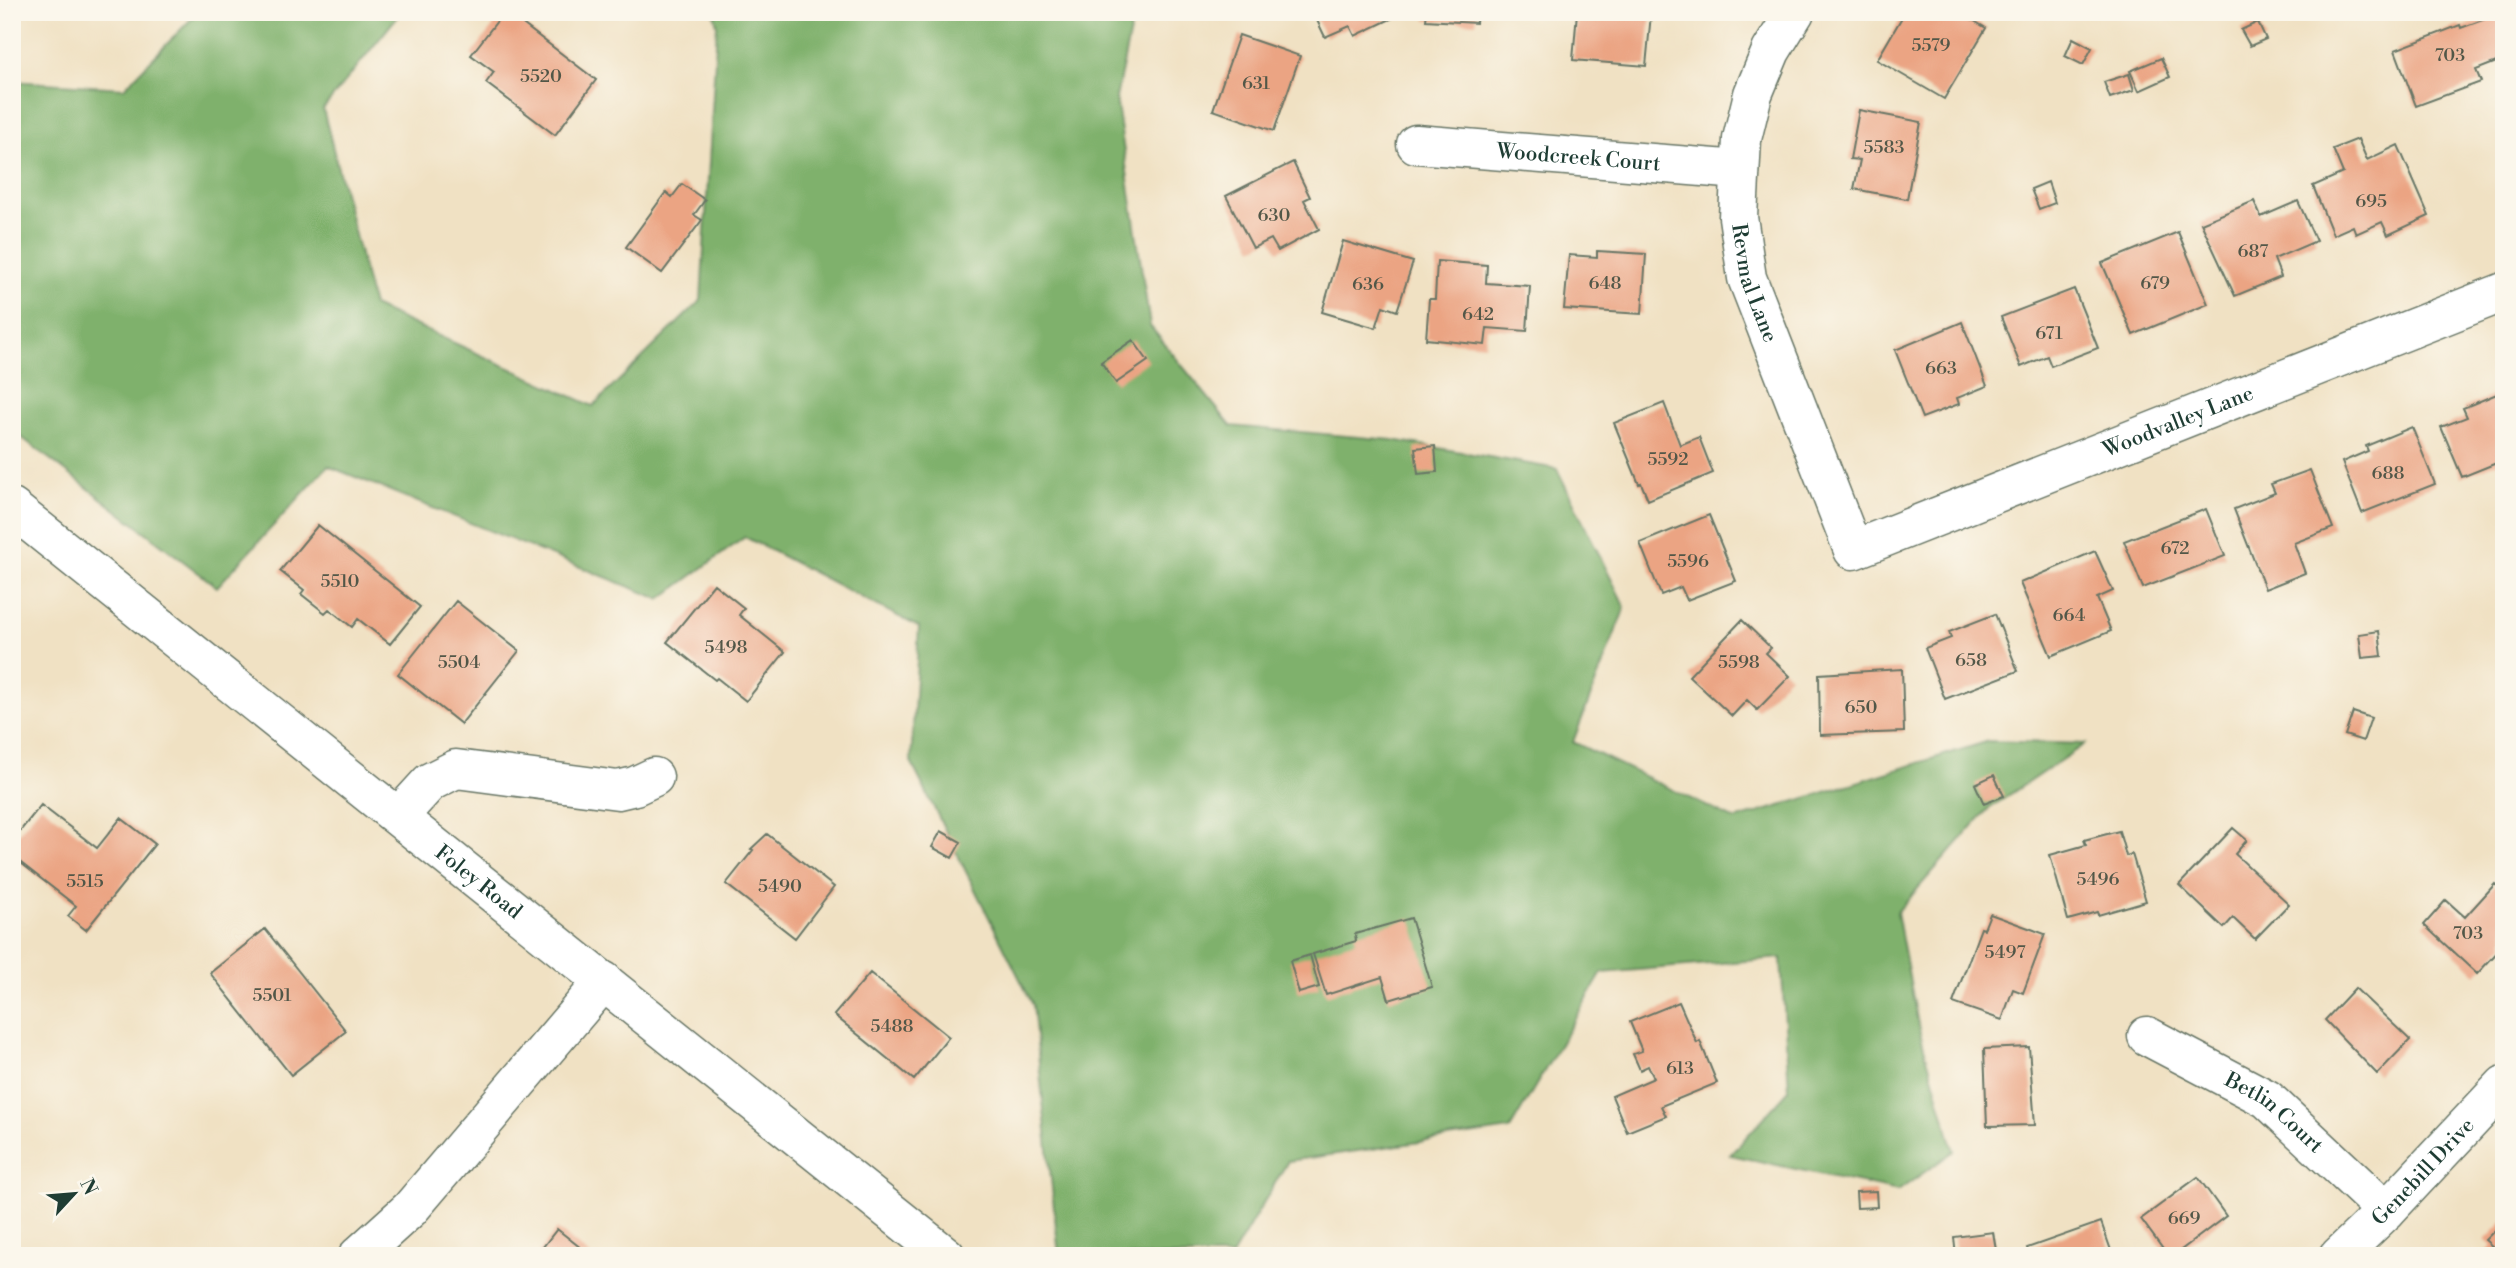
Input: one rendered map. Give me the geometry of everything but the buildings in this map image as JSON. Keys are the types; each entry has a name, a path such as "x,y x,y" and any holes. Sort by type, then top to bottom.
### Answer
{"street":[{"name":"Revmal Lane","path":"1795,12 1771,51 1753,94 1742,139 1738,216 1747,278 1853,550"},
{"name":"Woodcreek Court","path":"1416,144 1740,170"},
{"name":"Woodvalley Lane","path":"1853,550 2504,292"},
{"name":"Foley Road","path":"12,508 946,1256"},
{"path":"399,816 430,782 456,768 618,790 654,777"},
{"path":"358,1256 410,1209 604,981"},
{"name":"Betlin Court","path":"2147,1036 2267,1099 2386,1211"},
{"name":"Genebill Drive","path":"2339,1256 2386,1211 2504,1085"}],"green space":[{"path":"198,12 401,12 323,109 373,306 593,406 701,300 717,25 714,12 1134,12 1116,98 1150,326 1231,426 1393,440 1557,469 1625,607 1573,742 1735,820 1989,741 2085,744 1987,810 1897,912 1919,1030 1954,1151 1898,1191 1730,1155 1789,1090 1781,958 1602,973 1510,1129 1288,1161 1232,1256 1059,1256 1033,1005 911,762 919,627 745,537 660,599 328,466 217,587 12,430 12,81 124,88"}]}
